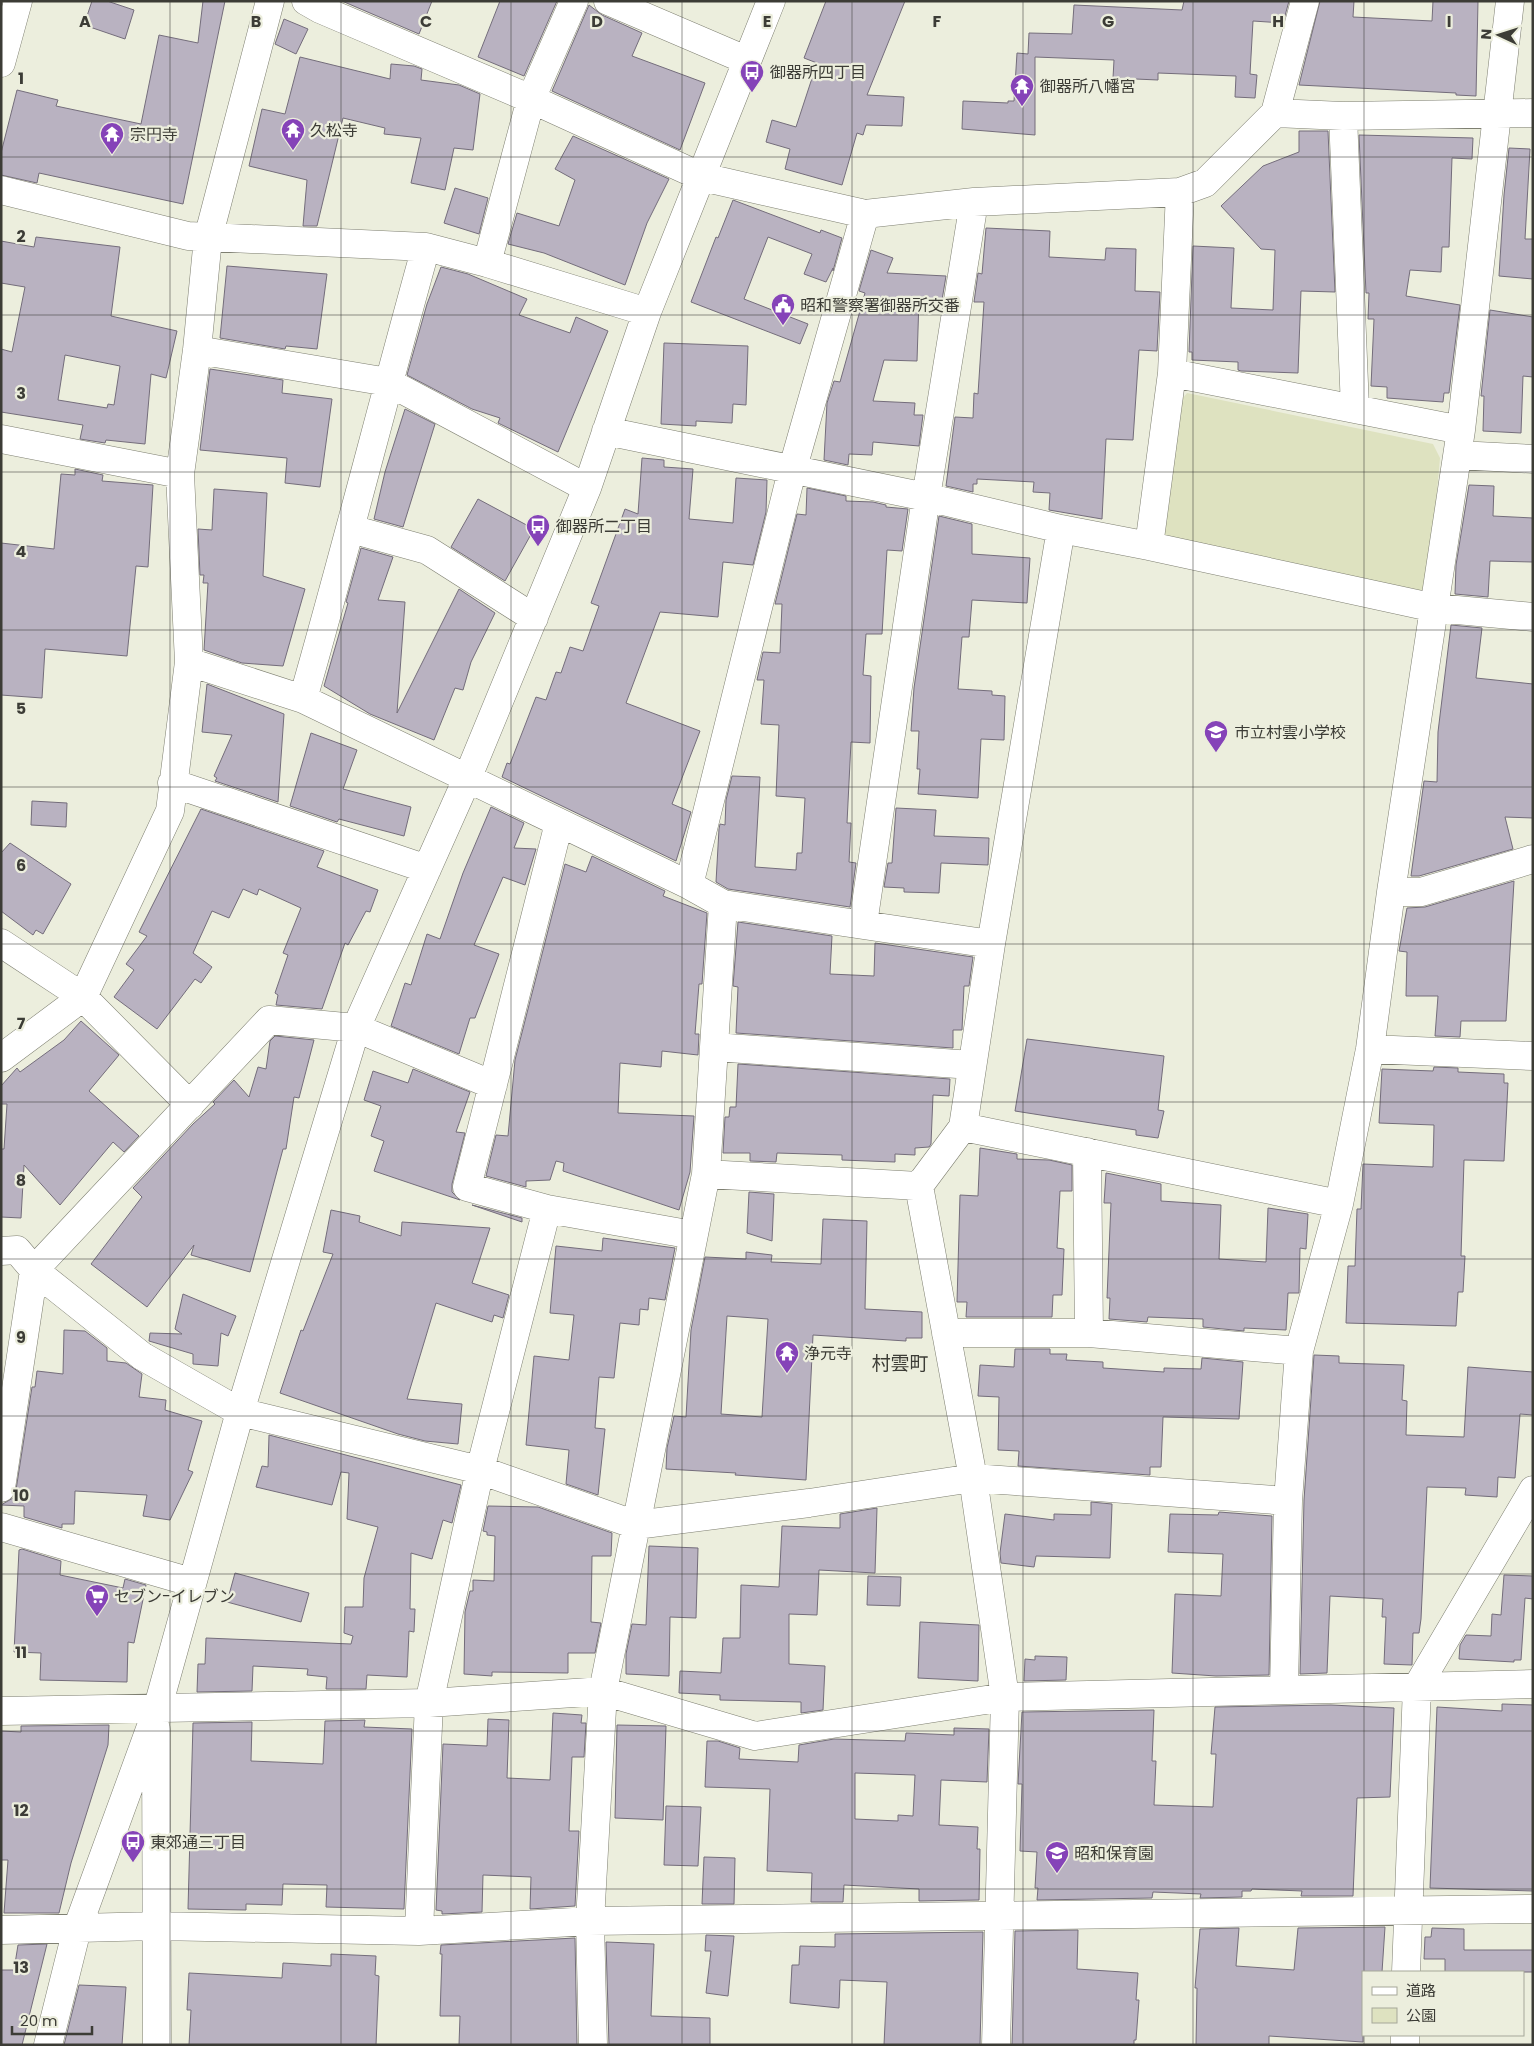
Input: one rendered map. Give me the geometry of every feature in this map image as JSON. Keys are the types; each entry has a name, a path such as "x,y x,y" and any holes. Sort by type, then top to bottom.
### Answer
{"street":[{"path":"1,63 18,1"},
{"path":"1,1058 83,997 170,811 172,783 189,662 180,474 197,350 208,238 270,1"},
{"path":"306,1 320,10 531,99 702,177 865,214 974,202 1180,192 1205,183 1275,113 1305,1"},
{"path":"488,263 531,99 574,1"},
{"path":"608,1 746,60"},
{"path":"48,2045 77,1929 156,1710 240,1412 356,1028 467,779 587,488 647,312 771,1"},
{"path":"1284,1690 1288,1501 1300,1351 1340,1204 1370,1049 1391,892 1460,442 1510,1"},
{"path":"1275,113 1343,116 1533,113"},
{"path":"1343,116 1355,408"},
{"path":"1,190 188,236 426,247 488,263 647,312"},
{"path":"1149,546 1172,373 1180,192"},
{"path":"863,924 926,497 974,202"},
{"path":"689,885 792,471 865,214"},
{"path":"303,699 351,529 388,382 426,247"},
{"path":"197,350 388,382 587,488"},
{"path":"1172,373 1355,408 1460,442 1533,459"},
{"path":"606,431 792,471 926,497 1061,529 1149,546 1435,608 1533,617"},
{"path":"1,439 180,474"},
{"path":"351,529 427,550 534,618"},
{"path":"996,2045 1005,1697 974,1478 919,1186 963,1127 991,944 1061,529"},
{"path":"189,662 303,699 689,885 723,904 991,944"},
{"path":"172,783 427,869"},
{"path":"559,823 467,1187 547,1209 693,1235"},
{"path":"1391,892 1421,892 1533,859"},
{"path":"593,2045 590,1921 603,1691 706,1174 723,904"},
{"path":"1,943 83,997 190,1105"},
{"path":"1,1488 34,1270 269,1020 356,1028 493,1085"},
{"path":"714,1047 972,1065"},
{"path":"1370,1049 1533,1056"},
{"path":"963,1127 1340,1204"},
{"path":"1087,1152 1089,1333"},
{"path":"706,1174 919,1186"},
{"path":"419,1931 429,1703 480,1470 547,1209"},
{"path":"1,1251 18,1250 34,1270 142,1356 240,1412 480,1470 636,1525 809,1503 974,1478 1288,1501"},
{"path":"946,1333 1089,1333 1300,1351"},
{"path":"1406,1971 1417,1687 1533,1490"},
{"path":"1,1527 191,1582"},
{"path":"1,1711 156,1710 429,1703 603,1691 755,1736 1005,1697 1533,1684"},
{"path":"156,1710 157,2045"},
{"path":"1,1930 156,1926 419,1931 590,1921 1533,1909"}],"green space":[{"path":"1187,393 1433,444 1440,458 1428,590 1413,599 1161,535 1176,407"}],"building":[{"path":"92,1 107,1 134,10 125,39 84,25"},
{"path":"203,1 225,1 183,204 39,173 37,183 1,175 1,153 17,90 58,100 56,106 141,124 159,35 198,43"},
{"path":"342,1 432,1 419,34"},
{"path":"500,1 557,1 524,76 478,57"},
{"path":"826,1 905,1 867,95 904,97 902,126 866,125 863,135 857,133 842,185 785,169 790,149 766,142 772,120 796,127 817,63 804,58"},
{"path":"1184,1 1289,1 1283,23 1253,21 1250,74 1257,75 1255,98 1235,97 1236,76 1158,73 1158,80 1113,78 1114,60 1035,57 1035,135 962,129 963,101 1008,103 1008,101 1014,101 1017,53 1028,54 1029,33 1072,34 1074,5 1182,10"},
{"path":"1320,1 1354,1 1353,17 1432,21 1433,1 1478,1 1476,96 1456,95 1456,93 1299,85"},
{"path":"589,5 602,15 642,33 632,56 705,83 680,150 552,91"},
{"path":"284,19 308,29 296,54 275,44"},
{"path":"300,57 390,79 391,64 414,66 422,69 421,80 459,85 480,94 473,150 454,148 445,190 411,183 421,138 384,134 385,128 343,118 317,226 303,226 307,180 249,166 262,109 285,114"},
{"path":"1299,131 1328,131 1335,292 1301,291 1298,373 1241,371 1238,370 1238,362 1192,360 1192,352 1189,352 1193,246 1234,248 1231,308 1273,310 1275,250 1261,249 1221,206 1263,166 1299,152"},
{"path":"1359,135 1473,138 1472,159 1452,158 1449,247 1442,247 1441,272 1410,270 1406,296 1460,305 1449,393 1444,393 1443,402 1387,398 1387,387 1371,386 1374,319 1368,319 1369,293 1366,293"},
{"path":"573,136 669,179 647,223 625,285 544,253 508,244 517,213 559,226 575,180 555,169"},
{"path":"1509,148 1530,149 1525,239 1533,239 1533,279 1499,276"},
{"path":"455,188 488,198 479,234 444,223"},
{"path":"733,200 820,233 821,230 842,238 833,271 833,268 826,282 804,274 812,254 768,237 744,299 808,324 800,344 691,302 716,237 718,238"},
{"path":"986,228 1050,231 1049,257 1105,260 1106,248 1136,249 1135,291 1160,292 1157,351 1139,350 1133,440 1106,439 1102,519 1049,510 1050,493 1033,492 1034,482 977,479 977,484 973,484 973,492 946,486 955,417 973,418 974,393 978,394 984,302 974,302 978,273 982,274"},
{"path":"36,237 120,247 111,316 177,331 166,378 151,374 145,444 106,440 105,443 80,439 83,425 1,412 1,349 12,352 25,287 1,283 1,241 34,247","holes":["65,355 120,366 114,405 108,404 107,408 58,400"]},
{"path":"871,250 893,258 887,273 946,276 942,300 919,299 917,361 884,360 873,401 915,403 914,415 923,415 919,446 873,442 872,455 849,454 848,465 824,460 827,403 834,381 840,382 865,293 859,291"},
{"path":"227,266 327,274 317,349 286,346 285,349 220,338"},
{"path":"441,267 468,274 527,299 519,315 570,333 576,317 608,331 558,452 498,423 500,418 472,409 407,375 427,304"},
{"path":"1490,310 1533,317 1533,377 1523,376 1521,433 1483,431 1484,396 1481,396"},
{"path":"664,343 748,346 746,405 733,404 732,423 696,421 696,426 661,424"},
{"path":"210,369 283,380 282,393 332,399 320,487 285,483 287,458 200,450"},
{"path":"405,409 435,424 403,527 374,519 385,472"},
{"path":"642,458 664,460 664,467 693,469 689,519 733,523 736,478 767,480 766,512 753,565 723,562 718,617 660,612 626,703 700,731 672,804 691,812 676,861 502,777 507,763 510,764 536,697 546,700 556,672 561,673 570,647 583,651 599,606 591,603 625,509 638,514"},
{"path":"75,469 103,475 102,481 153,485 148,567 136,566 127,656 45,649 42,698 1,695 1,543 54,549 61,474 75,475"},
{"path":"1469,485 1494,486 1493,516 1533,518 1533,562 1490,561 1488,597 1455,594 1456,565"},
{"path":"807,488 846,496 846,501 873,502 886,505 886,507 908,509 902,551 887,550 882,634 866,634 863,675 871,676 870,743 851,742 847,823 851,823 849,862 856,863 850,907 728,889 716,882 719,829 720,824 725,825 726,800 732,776 760,777 755,867 796,870 797,853 802,853 805,798 776,796 779,725 761,724 764,680 757,680 763,652 780,653 782,604 775,604 797,514 806,515"},
{"path":"214,489 267,493 263,576 305,589 283,666 242,663 204,650 208,583 203,583 204,575 200,575 198,529 212,530"},
{"path":"478,499 534,529 505,581 451,547"},
{"path":"939,516 972,524 972,554 1030,558 1027,603 972,600 969,637 962,637 958,689 992,691 992,695 1005,696 1004,740 981,739 978,798 918,794 920,769 917,769 919,731 911,731 914,688"},
{"path":"361,548 393,557 378,600 405,602 397,713 459,589 495,613 471,662 463,690 455,688 434,740 370,714 324,686 348,603 346,602"},
{"path":"1451,625 1482,628 1476,678 1533,684 1533,818 1505,817 1513,849 1419,876 1411,876 1424,781 1437,782 1438,732"},
{"path":"207,684 284,714 278,802 215,781 217,778 214,776 232,735 202,732"},
{"path":"311,733 357,750 343,789 411,807 404,836 339,819 337,822 290,806"},
{"path":"32,801 67,803 66,827 31,825"},
{"path":"491,807 524,823 514,848 536,849 525,885 503,877 474,945 499,954 475,1018 470,1018 459,1054 391,1026 405,983 411,985 427,934 440,939 463,873"},
{"path":"896,808 936,810 934,836 989,838 988,865 941,863 939,893 904,892 904,888 884,887 888,863 892,863"},
{"path":"201,809 324,851 317,867 378,890 370,912 366,911 348,945 345,943 322,1009 276,1005 278,995 275,993 288,955 283,953 301,908 259,889 257,895 243,889 229,918 212,911 193,953 212,967 201,983 195,979 157,1029 114,997 134,970 126,964 147,936 139,932"},
{"path":"10,843 71,884 43,934 36,930 33,935 1,911 1,853"},
{"path":"592,856 665,891 663,896 707,913 702,984 699,984 695,1034 699,1034 698,1055 662,1051 661,1067 620,1063 618,1113 694,1116 690,1172 679,1210 563,1171 564,1163 556,1161 550,1180 526,1181 526,1187 486,1176 496,1135 508,1136 515,1060 565,864 586,872"},
{"path":"1514,881 1506,1021 1461,1021 1460,1037 1435,1036 1438,996 1406,996 1407,952 1399,951 1407,908 1425,907"},
{"path":"738,922 832,936 830,974 874,976 875,943 973,957 969,986 964,986 962,1030 953,1030 953,1048 736,1033 738,987 733,986"},
{"path":"81,1021 119,1055 89,1091 139,1136 124,1152 113,1142 60,1205 24,1165 21,1218 1,1217 1,1149 4,1149 7,1104 1,1104 1,1086 17,1068 20,1072 64,1040"},
{"path":"275,1036 314,1040 299,1098 294,1097 286,1149 283,1149 250,1272 191,1255 194,1245 147,1307 91,1264 142,1197 133,1188 193,1124 215,1104 213,1102 234,1080 249,1097 258,1067 266,1069 270,1041"},
{"path":"1027,1039 1164,1056 1158,1110 1164,1111 1158,1138 1136,1135 1136,1130 1015,1111"},
{"path":"738,1064 950,1079 949,1096 933,1095 931,1144 929,1147 915,1148 915,1155 895,1154 895,1162 842,1160 842,1155 777,1153 776,1162 750,1161 750,1153 723,1153 725,1117 729,1117 730,1107 736,1107"},
{"path":"1434,1067 1458,1068 1458,1072 1504,1074 1504,1083 1508,1083 1504,1161 1464,1160 1461,1256 1465,1256 1463,1292 1458,1292 1456,1326 1346,1323 1348,1266 1355,1266 1357,1209 1361,1209 1363,1164 1433,1167 1434,1125 1379,1123 1382,1069 1433,1071"},
{"path":"413,1069 470,1092 456,1132 465,1133 452,1184 452,1192 460,1200 374,1171 384,1141 371,1136 381,1106 364,1100 373,1071 408,1083"},
{"path":"980,1148 1017,1154 1017,1159 1049,1160 1072,1165 1072,1191 1060,1191 1057,1248 1064,1249 1062,1295 1053,1295 1052,1317 966,1317 967,1302 957,1302 960,1195 978,1196"},
{"path":"1106,1173 1161,1184 1161,1201 1221,1205 1219,1259 1266,1262 1268,1208 1308,1214 1306,1249 1300,1248 1299,1293 1288,1293 1286,1330 1244,1328 1244,1331 1203,1327 1203,1319 1148,1317 1147,1322 1109,1319 1110,1298 1107,1298 1111,1203 1104,1203"},
{"path":"749,1192 774,1194 772,1241 747,1233"},
{"path":"472,1205 522,1218 522,1222"},
{"path":"331,1210 360,1216 359,1222 401,1236 402,1222 490,1228 472,1283 509,1295 503,1318 494,1315 492,1322 436,1303 407,1399 462,1404 458,1444 425,1441 398,1434 280,1393 301,1330 303,1331 333,1254 323,1252"},
{"path":"823,1219 867,1221 865,1309 922,1312 922,1338 906,1338 906,1341 813,1335 806,1480 666,1469 667,1448 674,1416 686,1417 691,1330 705,1257 746,1259 746,1252 772,1255 771,1262 821,1264","holes":["727,1316 768,1319 762,1417 721,1414"]},
{"path":"603,1238 675,1248 665,1300 649,1298 648,1310 640,1309 639,1325 620,1323 614,1378 599,1377 595,1428 605,1429 598,1495 566,1484 569,1450 526,1445 534,1356 569,1360 574,1315 550,1313 556,1246 602,1251"},
{"path":"183,1294 236,1316 228,1336 221,1333 218,1366 193,1364 193,1354 149,1341 150,1333 182,1334 175,1329"},
{"path":"64,1330 85,1331 107,1348 107,1361 126,1363 142,1374 139,1397 166,1400 165,1410 202,1421 188,1470 193,1472 170,1520 143,1516 147,1495 75,1491 74,1524 62,1524 62,1528 24,1517 24,1506 1,1505 13,1498 16,1490 32,1387 35,1387 37,1371 63,1374"},
{"path":"1015,1349 1050,1349 1050,1354 1067,1354 1066,1360 1103,1362 1103,1368 1164,1372 1164,1368 1201,1369 1202,1358 1243,1362 1239,1419 1163,1417 1161,1467 1150,1467 1150,1475 1018,1466 1019,1451 998,1450 999,1397 978,1396 980,1365 1014,1367"},
{"path":"1314,1355 1339,1356 1339,1363 1404,1365 1402,1400 1407,1401 1406,1435 1464,1437 1468,1367 1533,1372 1533,1415 1520,1414 1515,1478 1498,1477 1497,1497 1465,1495 1466,1488 1427,1487 1421,1619 1419,1633 1413,1633 1412,1665 1384,1664 1386,1617 1382,1617 1383,1599 1330,1596 1327,1673 1300,1674 1304,1500"},
{"path":"269,1435 461,1485 452,1523 443,1520 432,1559 411,1553 410,1609 415,1609 414,1632 409,1631 407,1677 367,1675 366,1689 326,1689 327,1677 307,1675 308,1669 253,1666 252,1691 197,1692 198,1664 205,1664 206,1638 351,1644 353,1636 344,1633 345,1607 363,1607 364,1578 378,1527 347,1519 349,1473 341,1472 332,1505 256,1487 262,1466 268,1467"},
{"path":"1091,1502 1112,1504 1110,1558 1036,1556 1034,1567 1001,1563 1000,1553 1005,1514 1054,1520 1054,1514 1091,1515"},
{"path":"488,1506 538,1507 612,1533 611,1556 592,1556 591,1622 601,1623 595,1653 568,1653 568,1673 492,1672 492,1676 464,1674 465,1612 470,1591 473,1591 473,1580 494,1581 495,1536 487,1535 487,1532 483,1531"},
{"path":"877,1508 875,1573 819,1570 817,1615 789,1614 789,1664 825,1666 823,1710 801,1713 801,1702 720,1700 720,1695 679,1693 680,1671 721,1673 723,1638 740,1638 741,1585 779,1587 782,1526 840,1528 840,1514"},
{"path":"1219,1512 1272,1516 1269,1675 1216,1676 1172,1673 1175,1594 1221,1596 1223,1554 1168,1552 1170,1514 1218,1515"},
{"path":"649,1546 698,1548 696,1618 670,1617 669,1676 626,1674 626,1654 632,1624 646,1625"},
{"path":"22,1549 61,1561 60,1575 123,1588 125,1579 146,1585 134,1643 128,1642 127,1682 40,1680 41,1653 14,1652 19,1550"},
{"path":"235,1573 309,1593 301,1622 227,1602"},
{"path":"1504,1575 1533,1576 1533,1599 1525,1598 1521,1660 1514,1660 1514,1662 1459,1659 1460,1645 1466,1635 1491,1636 1492,1614 1501,1615"},
{"path":"868,1576 901,1577 900,1606 867,1605"},
{"path":"920,1622 979,1625 978,1681 918,1678"},
{"path":"1035,1656 1067,1657 1066,1680 1024,1681 1025,1659 1035,1660"},
{"path":"1502,1704 1533,1705 1533,1891 1430,1888 1437,1707 1502,1711"},
{"path":"1331,1705 1394,1708 1390,1797 1357,1798 1353,1896 1301,1896 1302,1891 1252,1889 1251,1891 1242,1891 1242,1897 1200,1898 1201,1894 1153,1892 1152,1898 1037,1900 1038,1888 1035,1888 1037,1852 1020,1851 1022,1784 1018,1784 1022,1712 1154,1710 1152,1761 1156,1761 1154,1805 1213,1807 1216,1754 1211,1754 1215,1707"},
{"path":"553,1713 582,1715 581,1723 586,1723 584,1757 572,1757 569,1831 579,1831 575,1906 530,1909 531,1877 483,1875 482,1912 442,1914 442,1911 436,1910 443,1744 487,1746 488,1719 509,1720 507,1778 550,1780"},
{"path":"365,1720 364,1727 412,1729 404,1909 326,1907 327,1885 283,1884 282,1905 246,1904 246,1910 188,1909 193,1723 252,1722 251,1761 323,1764 325,1721"},
{"path":"109,1725 108,1745 71,1863 59,1913 4,1913 8,1860 1,1860 1,1731 21,1732 21,1726"},
{"path":"617,1725 666,1726 663,1820 615,1818"},
{"path":"954,1728 989,1729 987,1782 941,1780 939,1825 978,1827 977,1849 980,1849 979,1900 919,1901 919,1889 844,1885 843,1902 811,1902 812,1873 767,1871 770,1789 705,1787 707,1741 718,1741 740,1748 739,1759 798,1762 799,1745 834,1739 905,1741 906,1733 954,1735","holes":["855,1773 915,1775 913,1816 898,1815 898,1821 855,1819"]},
{"path":"666,1806 701,1807 698,1866 664,1865"},
{"path":"704,1857 735,1858 734,1904 702,1904"},
{"path":"1385,1927 1382,1971 1362,1971 1363,2042 1269,2036 1269,2045 1196,2045 1197,1988 1195,1988 1200,1929 1239,1928 1236,1966 1294,1970 1298,1928"},
{"path":"1432,1928 1464,1929 1464,1950 1533,1950 1533,1972 1445,1971 1445,1959 1424,1959 1425,1937 1431,1937"},
{"path":"1078,1930 1077,1969 1138,1973 1136,2000 1139,2000 1134,2045 1012,2045 1015,1931"},
{"path":"983,1932 980,2045 884,2045 887,1982 840,1980 839,2008 790,2003 792,1965 799,1965 800,1946 835,1947 835,1934"},
{"path":"706,1935 734,1936 728,1996 706,1993 711,1951 705,1951"},
{"path":"575,1938 577,2045 459,2045 460,2016 440,2016 441,1945"},
{"path":"606,1942 654,1944 651,2016 710,2018 710,2045 609,2045"},
{"path":"47,1944 22,2045 1,2045 1,1970 14,1970 18,1945"},
{"path":"331,1954 376,1956 375,1975 379,1976 376,2045 189,2045 191,2010 187,2010 189,1973 282,1978 283,1963 331,1966"},
{"path":"79,1985 126,1987 122,2045 64,2045"}],"place":[{"name":"御器所四丁目","path":"752,93"},
{"name":"御器所八幡宮","path":"1022,107"},
{"name":"久松寺","path":"293,151"},
{"name":"宗円寺","path":"112,155"},
{"name":"昭和警察署御器所交番","path":"783,326"},
{"name":"御器所二丁目","path":"538,547"},
{"name":"市立村雲小学校","path":"1216,753"},
{"name":"浄元寺","path":"787,1374"},
{"name":"セブン-イレブン","path":"97,1617"},
{"name":"東郊通三丁目","path":"133,1863"},
{"name":"昭和保育園","path":"1057,1874"}],"district":[{"name":"村雲町","path":"900,1363"}]}
